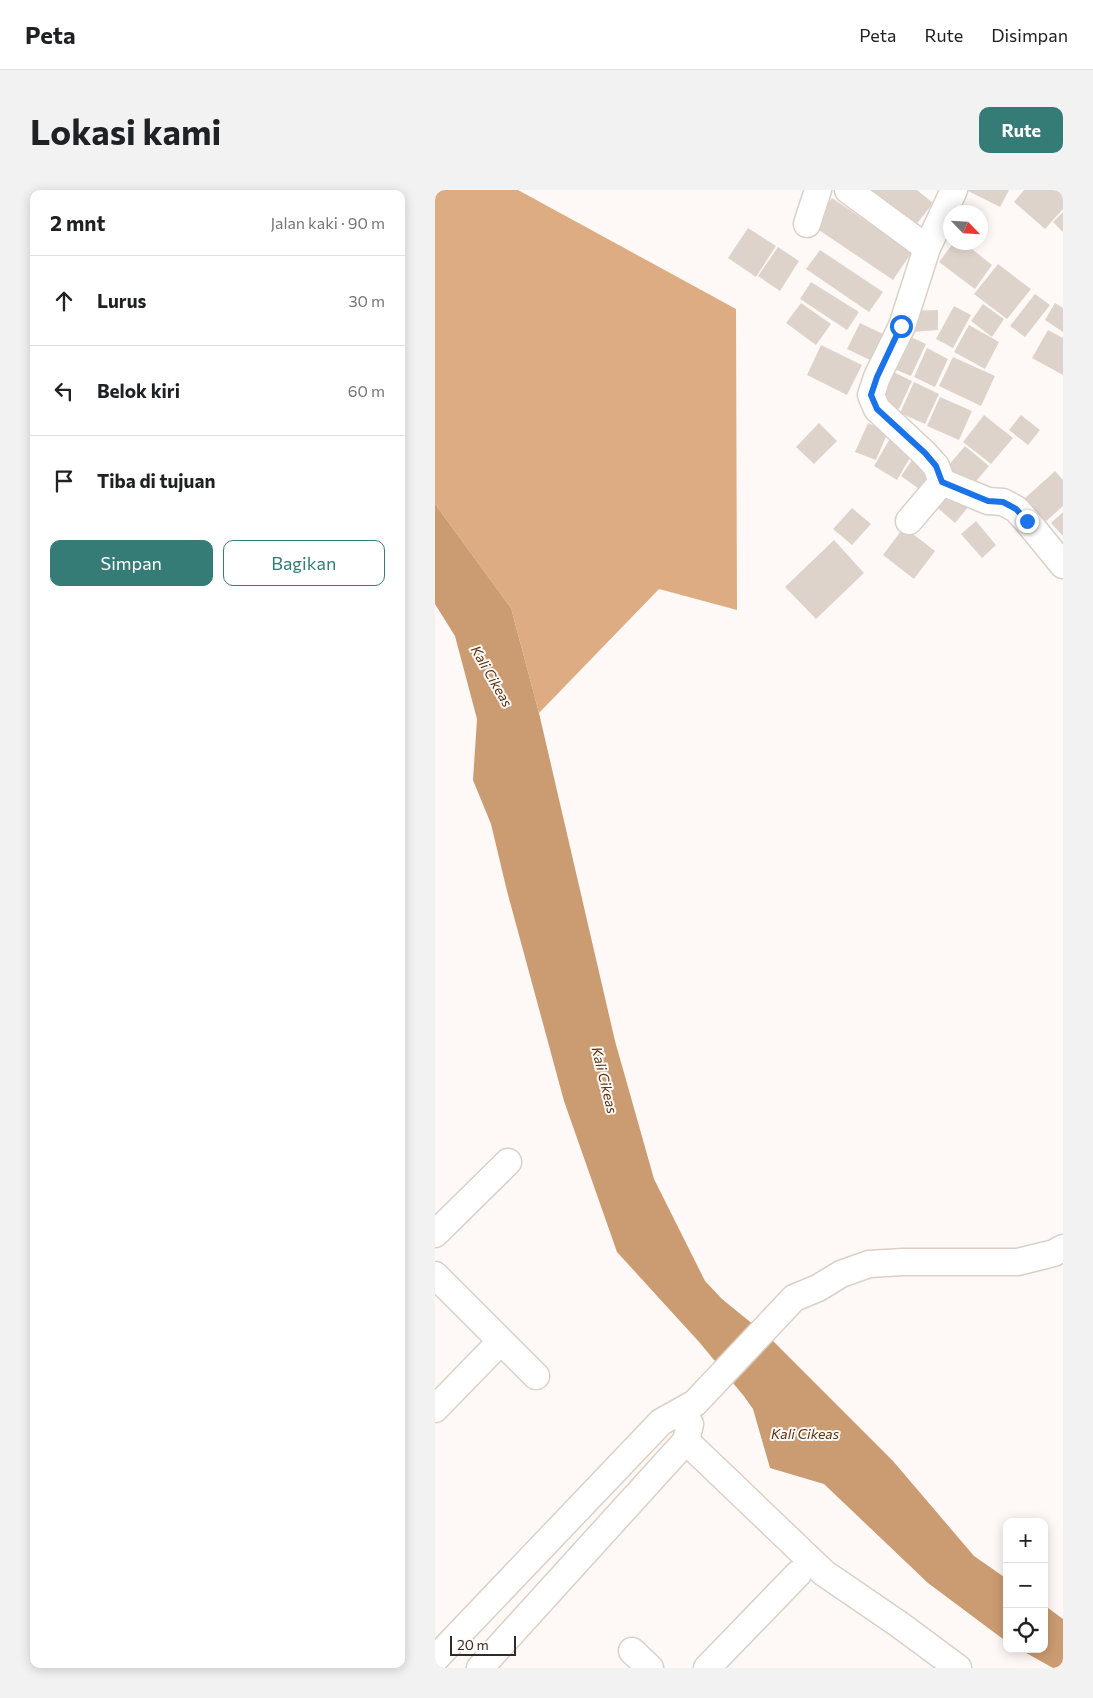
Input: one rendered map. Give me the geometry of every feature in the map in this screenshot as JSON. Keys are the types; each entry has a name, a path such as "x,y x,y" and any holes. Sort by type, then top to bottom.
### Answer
{"street":[{"path":"807,224 818,190"},
{"path":"848,190 927,248"},
{"path":"954,190 927,248 901,326 877,377 871,395 877,409 925,453 936,466 942,482 988,501 1003,502 1016,509 1063,564"},
{"path":"909,521 942,482"},
{"path":"435,1234 508,1162"},
{"path":"435,1659 661,1422 699,1399 794,1298 818,1288 841,1274 869,1264 903,1262 1018,1262 1054,1253 1063,1248"},
{"path":"435,1275 536,1376"},
{"path":"435,1409 501,1341"},
{"path":"480,1668 686,1441 699,1399"},
{"path":"686,1441 825,1573 958,1668"},
{"path":"707,1668 798,1574"}],"shaded area":[{"path":"435,190 518,190 736,309 737,610 659,589 539,713 511,608 435,504"}],"water":[{"name":"Kali Cikeas","path":"435,504 511,608 539,713 615,1041 654,1179 705,1281 722,1299 770,1338 893,1461 974,1556 1003,1576 1003,1639 928,1583 824,1484 770,1468 753,1409 700,1343 617,1252 564,1101 507,891 491,824 473,780 477,719 455,636 435,604"},
{"path":"1048,1608 1063,1619 1063,1668 1053,1668 1026,1653 1048,1653"}],"building":[{"path":"860,190 917,190 933,203 912,230"},
{"path":"966,190 1009,190 1000,207"},
{"path":"1024,190 1063,190 1063,209 1045,229 1014,202"},
{"path":"832,198 912,252 893,280 813,226"},
{"path":"1063,212 1063,232 1053,222"},
{"path":"748,228 776,246 756,277 728,258"},
{"path":"778,247 799,261 780,291 758,276"},
{"path":"820,250 883,292 869,312 806,269"},
{"path":"948,250 973,250 992,265 975,289 939,262"},
{"path":"998,264 1031,289 1007,319 974,294"},
{"path":"811,282 859,312 847,330 800,299"},
{"path":"1035,294 1050,305 1025,337 1010,326"},
{"path":"801,303 831,324 816,345 786,323"},
{"path":"1055,303 1063,308 1063,332 1045,320"},
{"path":"983,304 1004,319 992,337 971,321"},
{"path":"954,306 971,315 953,348 936,339"},
{"path":"938,310 938,330 911,332 910,311"},
{"path":"860,323 883,334 870,360 847,349"},
{"path":"969,325 999,342 985,369 954,352"},
{"path":"1048,330 1063,338 1063,375 1032,358"},
{"path":"902,333 926,344 911,376 887,366"},
{"path":"821,345 862,365 847,395 807,375"},
{"path":"927,348 948,359 935,387 914,377"},
{"path":"953,357 995,376 981,406 939,386"},
{"path":"887,369 912,381 899,409 874,398"},
{"path":"914,382 939,394 925,424 900,413"},
{"path":"940,397 972,411 959,440 927,426"},
{"path":"984,415 1013,438 991,464 963,442"},
{"path":"1021,415 1040,430 1028,445 1009,430"},
{"path":"819,423 837,441 814,464 796,447"},
{"path":"868,423 888,432 876,460 855,452"},
{"path":"892,435 915,449 897,480 874,466"},
{"path":"965,446 989,466 971,487 947,467"},
{"path":"915,456 936,470 922,491 901,476"},
{"path":"1055,471 1063,480 1063,506 1044,523 1023,500"},
{"path":"945,485 969,506 955,523 931,502"},
{"path":"852,508 871,524 852,545 833,529"},
{"path":"1063,512 1063,536 1051,523"},
{"path":"976,521 996,545 982,558 961,534"},
{"path":"904,527 935,551 914,579 883,555"},
{"path":"834,540 864,573 816,619 785,587"}],"route":[{"path":"901,326 877,377 871,395 877,409 925,453 936,466 942,482 988,501 1003,502 1016,509 1027,521"}]}
